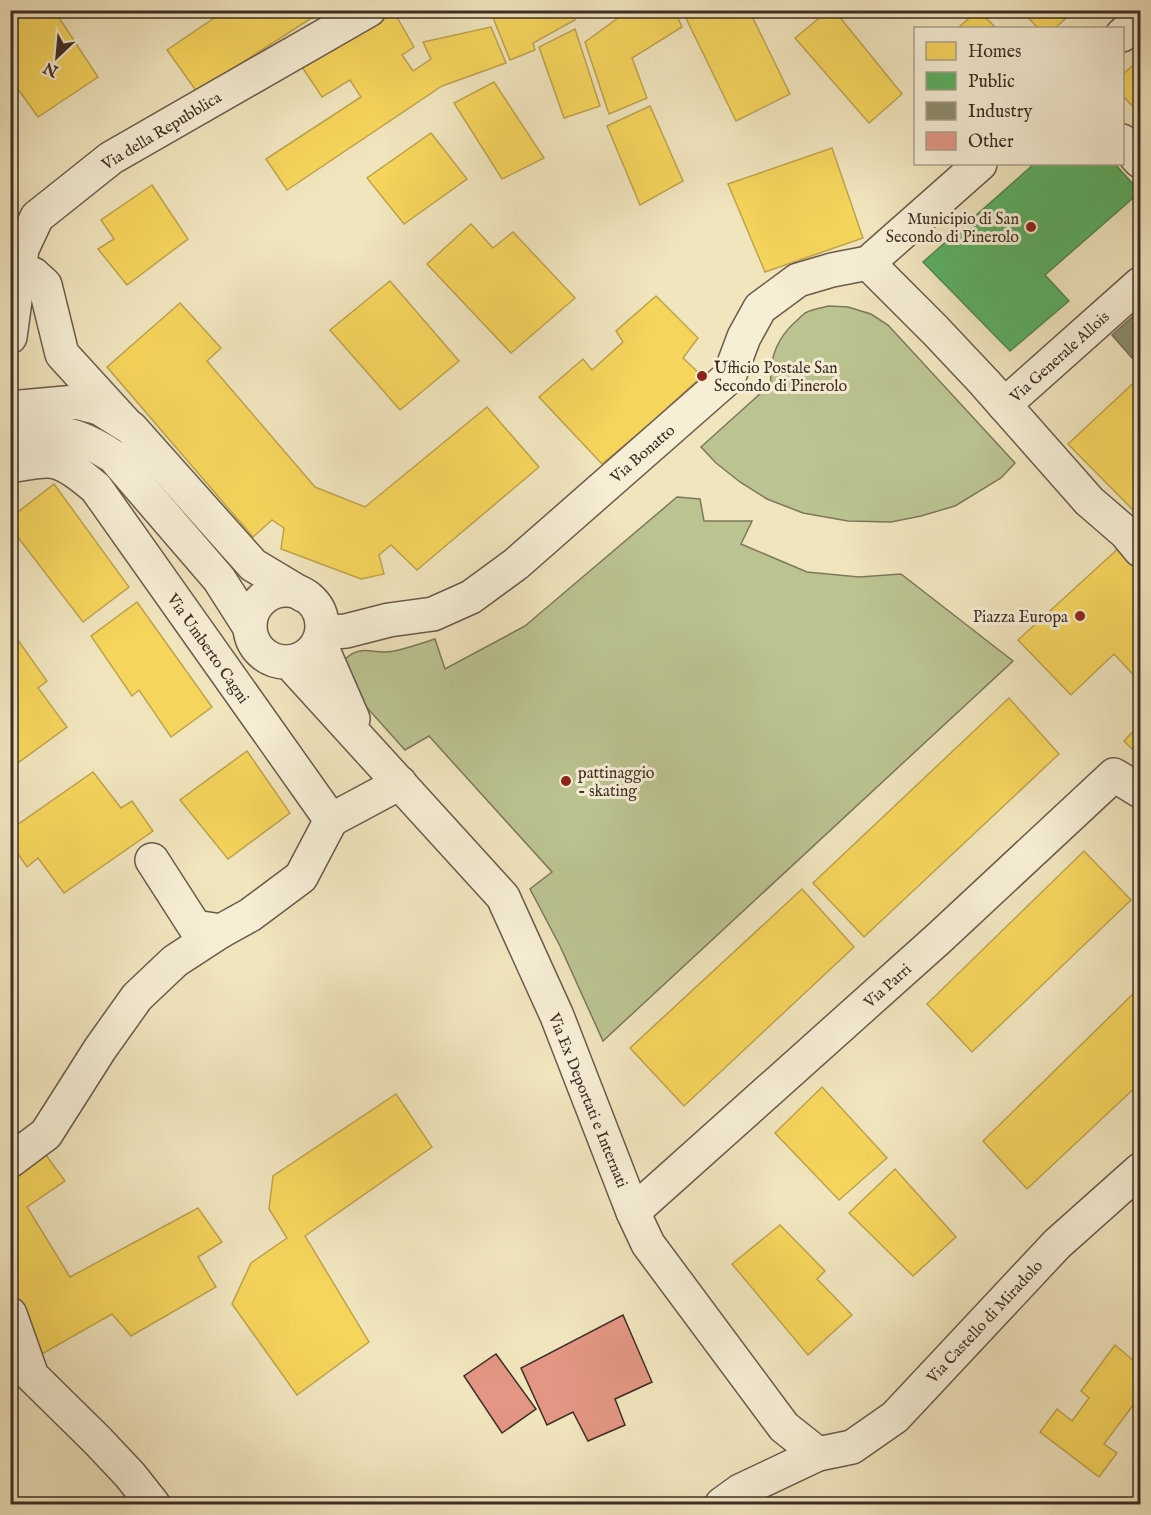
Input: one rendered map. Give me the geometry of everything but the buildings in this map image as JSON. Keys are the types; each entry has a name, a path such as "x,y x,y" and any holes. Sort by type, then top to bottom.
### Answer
{"street":[{"name":"Via della Repubblica","path":"11,334 15,263 37,217 111,158 369,10"},
{"path":"1124,33 1140,19"},
{"path":"1124,143 1140,161"},
{"path":"979,165 868,263 935,330 1089,501 1126,533 1140,550"},
{"path":"15,263 45,285 62,354 253,565 314,619"},
{"name":"Via Bonatto","path":"314,619 346,631 389,620 434,614 471,597 516,564 729,377 744,338 760,308 798,280 868,263"},
{"name":"Via Generale Allois","path":"1004,405 1140,284"},
{"path":"10,408 76,402 99,408 131,428"},
{"path":"10,438 40,433 69,435 94,444 114,457 219,579 249,626 251,638 257,648 266,657 277,662 289,662 307,656 313,650 314,619 291,591 278,591 267,595 258,603 249,626"},
{"name":"Via Umberto Cagni","path":"10,466 34,462 58,462 96,488 330,820"},
{"name":"Via Ex Deportati e Internati","path":"314,619 364,745"},
{"name":"Via Ex Deportati e Internati","path":"289,662 503,897 556,1016 633,1212 648,1244 784,1427 818,1454"},
{"name":"Via Parri","path":"633,1212 938,939 1114,775 1140,791"},
{"path":"10,1161 46,1134 100,1049 137,997 175,961 220,931 250,915 301,877 330,820 400,783"},
{"path":"152,860 195,927 220,931"},
{"name":"Via Castello di Miradolo","path":"722,1504 740,1491 818,1454 852,1447 895,1417 1057,1244 1140,1170"},
{"path":"10,1314 32,1376 122,1466 153,1504"}],"green space":[{"path":"829,306 848,307 871,314 888,325 1015,463 1001,478 955,506 891,522 848,521 803,513 767,499 716,463 701,447 771,384 771,367 775,350 788,329 805,313"},
{"path":"677,497 700,499 704,521 752,521 741,544 807,572 859,577 901,574 1013,661 603,1041 560,946 530,889 552,872 429,736 405,750 352,691 344,660 357,652 394,651 435,639 445,669 525,626"}],"place":[{"name":"Municipio di San Secondo di Pinerolo","path":"1031,227"},
{"name":"Ufficio Postale San Secondo di Pinerolo","path":"702,376"},
{"name":"Piazza Europa","path":"1080,616"},
{"name":"pattinaggio - skating","path":"566,781"}]}
